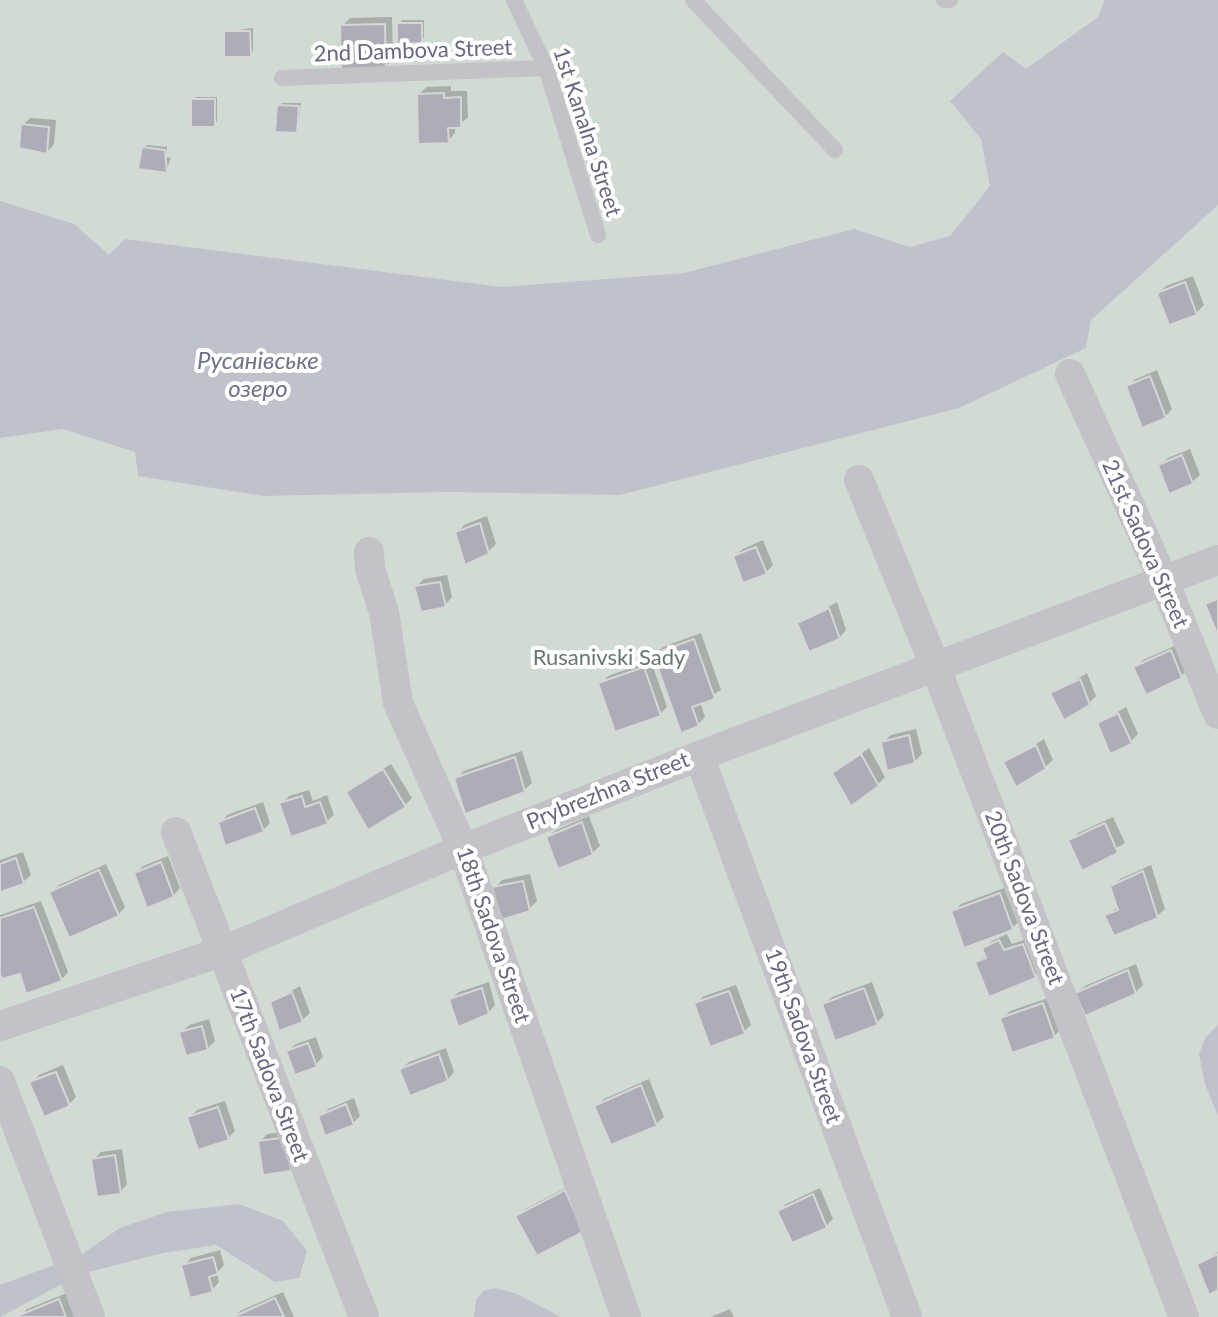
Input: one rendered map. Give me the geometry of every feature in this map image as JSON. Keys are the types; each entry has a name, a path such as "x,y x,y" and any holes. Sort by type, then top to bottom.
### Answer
{"street":[{"name":"21st Sadova Street","path":"1070,374 1163,579 1218,714"},
{"name":"20th Sadova Street","path":"859,480 935,666 1184,1317"},
{"name":"18th Sadova Street","path":"369,552 370,569 384,612 398,703 463,849 626,1317"},
{"name":"Prybrezhna Street","path":"0,1026 221,952 463,849 699,756 1218,560"},
{"name":"19th Sadova Street","path":"699,756 907,1317"},
{"name":"17th Sadova Street","path":"176,832 364,1317"},
{"path":"0,1081 90,1317"}],"lane":[{"name":"1st Kanalna Street","path":"514,0 546,68 598,235"},
{"path":"693,0 835,150"},
{"path":"944,0 950,0"},
{"name":"2nd Dambova Street","path":"282,78 546,68"}],"green space":[{"name":"Rusanivski Sady","path":"0,0 1218,0 1218,1317 0,1317"}],"water":[{"name":"Русанівське озеро","path":"1105,0 1218,0 1218,205 1091,320 1086,348 959,408 620,495 448,492 263,496 138,476 135,452 63,429 0,438 0,201 74,224 109,255 125,239 502,287 684,273 854,229 910,247 950,236 990,186 981,139 950,101 1003,52 1026,69 1098,17"},
{"path":"1218,1025 1218,1116 1205,1084 1199,1054 1205,1038"},
{"path":"239,1204 283,1221 307,1251 299,1278 275,1282 216,1245 163,1253 81,1274 0,1317 0,1285 79,1256 120,1228 167,1212"},
{"path":"496,1288 517,1294 561,1317 474,1317 476,1299 485,1290"}],"building":[{"path":"397,23 422,23 422,43 397,44"},
{"path":"385,24 386,69 341,70 340,25"},
{"path":"224,31 250,31 251,57 224,57"},
{"path":"444,93 444,98 461,97 461,128 448,128 449,143 418,144 417,94"},
{"path":"191,99 215,99 215,127 191,127"},
{"path":"277,105 299,106 297,133 275,132"},
{"path":"21,124 49,127 47,154 19,148"},
{"path":"142,147 165,150 167,173 138,169"},
{"path":"1185,282 1197,315 1169,325 1157,293"},
{"path":"1150,376 1166,418 1142,428 1126,386"},
{"path":"1182,455 1193,484 1169,494 1158,465"},
{"path":"480,523 489,554 465,565 455,532"},
{"path":"756,547 767,574 743,583 733,556"},
{"path":"440,582 446,607 421,612 414,586"},
{"path":"1218,599 1218,636 1205,604"},
{"path":"829,608 840,639 809,652 797,623"},
{"path":"694,639 715,699 692,707 699,726 681,733 653,654"},
{"path":"1171,650 1182,678 1146,695 1133,667"},
{"path":"644,667 661,716 615,732 598,683"},
{"path":"1080,679 1090,705 1064,720 1050,693"},
{"path":"1118,713 1132,744 1110,754 1097,723"},
{"path":"909,735 915,763 887,771 881,742"},
{"path":"1036,745 1046,769 1016,787 1003,762"},
{"path":"861,754 879,786 851,806 832,773"},
{"path":"515,757 525,792 465,814 454,778"},
{"path":"383,769 406,807 368,830 346,792"},
{"path":"302,796 305,807 320,802 328,824 291,837 279,803"},
{"path":"255,808 264,832 225,846 218,822"},
{"path":"582,822 593,855 558,869 546,837"},
{"path":"1105,823 1118,853 1082,871 1068,840"},
{"path":"16,858 24,884 0,892 0,864"},
{"path":"161,862 174,897 147,908 134,873"},
{"path":"99,870 119,916 69,938 49,892"},
{"path":"1143,871 1158,918 1114,936 1104,915 1118,910 1110,886"},
{"path":"523,881 530,911 501,920 492,887"},
{"path":"1000,893 1013,930 964,948 951,911"},
{"path":"34,907 62,981 26,994 20,974 2,979 0,974 0,918"},
{"path":"999,940 1004,950 1023,944 1036,978 989,997 975,962 986,958 982,948"},
{"path":"1128,970 1136,994 1085,1016 1075,993"},
{"path":"482,988 489,1014 458,1027 449,999"},
{"path":"864,988 878,1025 835,1041 822,1004"},
{"path":"729,991 745,1034 710,1047 694,1003"},
{"path":"292,992 303,1022 279,1031 270,1002"},
{"path":"1043,1003 1055,1038 1012,1053 1000,1018"},
{"path":"202,1026 208,1050 186,1056 179,1032"},
{"path":"308,1043 317,1067 295,1075 286,1051"},
{"path":"439,1054 448,1081 410,1096 399,1069"},
{"path":"56,1072 70,1106 44,1117 29,1082"},
{"path":"641,1085 657,1126 611,1145 594,1106"},
{"path":"346,1104 354,1125 325,1136 318,1116"},
{"path":"218,1107 229,1140 198,1150 187,1117"},
{"path":"287,1137 291,1171 263,1175 258,1141"},
{"path":"115,1155 121,1194 97,1197 91,1159"},
{"path":"565,1190 583,1232 537,1256 515,1216"},
{"path":"813,1194 827,1228 792,1243 777,1211"},
{"path":"1218,1254 1218,1290 1209,1295 1197,1264"},
{"path":"213,1257 218,1274 209,1277 213,1292 190,1298 181,1265"},
{"path":"275,1298 284,1317 233,1317"},
{"path":"59,1299 66,1317 17,1317 17,1316"}]}
